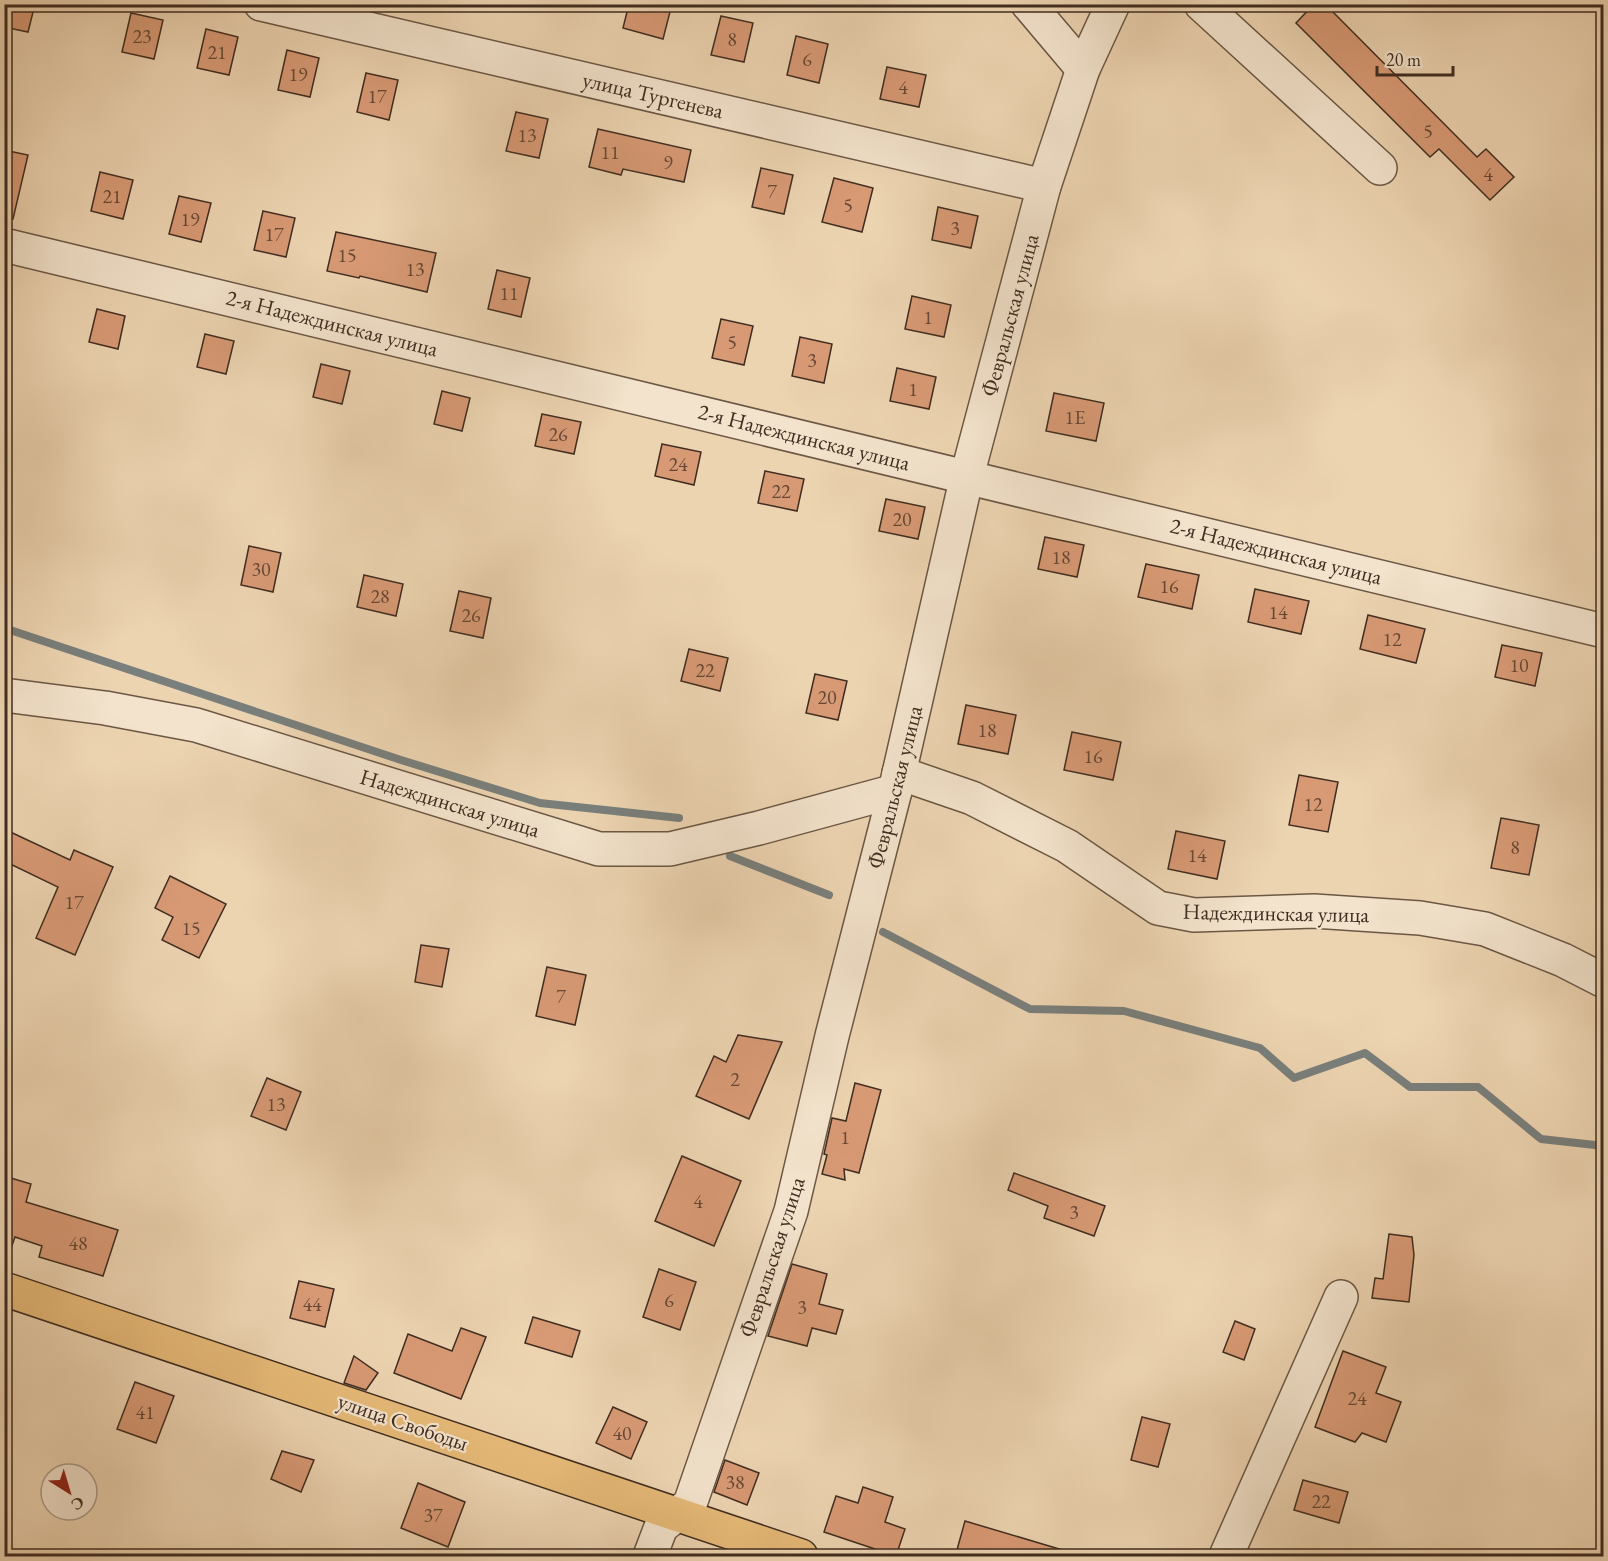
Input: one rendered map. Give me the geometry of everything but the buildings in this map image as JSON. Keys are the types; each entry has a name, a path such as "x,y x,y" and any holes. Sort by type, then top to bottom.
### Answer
{"main road":[{"name":"улица Свободы","path":"4,1288 801,1557"}],"street":[{"name":"улица Тургенева","path":"261,4 1044,186"},
{"path":"1028,4 1083,69"},
{"name":"Февральская улица","path":"650,1557 661,1527 690,1504 790,1211 897,782 967,476 1044,186 1083,69 1113,4"},
{"path":"1201,4 1380,168"},
{"name":"2-я Надеждинская улица","path":"4,245 1604,631"},
{"name":"Надеждинская улица","path":"4,695 105,708 196,725 599,849 670,849 759,828 897,782 972,798 1067,846 1158,908 1194,915 1314,911 1420,918 1485,929 1563,960 1604,981"},
{"path":"1226,1557 1341,1297"}],"waterway":[{"path":"4,628 401,760 540,803 679,818"},
{"path":"730,856 829,895"},
{"path":"883,932 1030,1009 1124,1011 1260,1048 1294,1078 1365,1053 1410,1087 1478,1087 1541,1139 1604,1146"}]}
